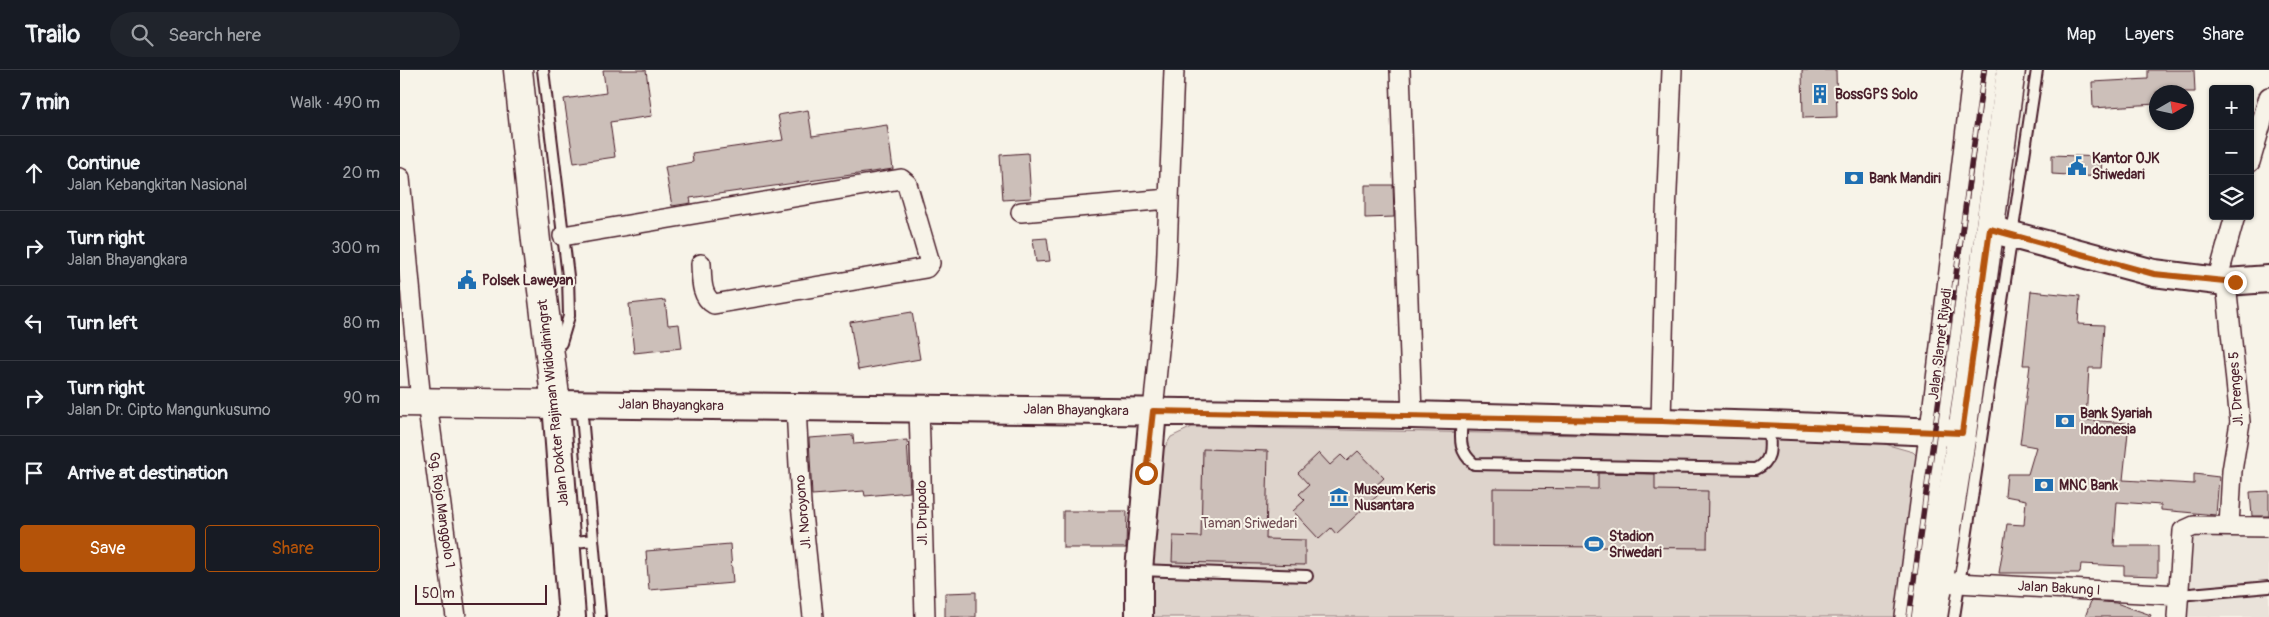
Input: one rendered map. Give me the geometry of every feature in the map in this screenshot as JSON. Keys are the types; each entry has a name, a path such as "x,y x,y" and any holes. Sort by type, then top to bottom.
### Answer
{"main road":[{"name":"Jalan Dokter Rajiman Widiodiningrat","path":"518,70 538,136 549,348 569,404 567,543 572,617"},
{"path":"1933,617 1949,583 1945,432 2002,232 2011,70"},
{"path":"2002,232 2154,274 2222,281 2269,279"},
{"name":"Jalan Bhayangkara","path":"416,402 1412,415 1662,421 1945,432"},
{"path":"1139,617 1139,570 1153,411"}],"street":[{"path":"1153,411 1166,277 1174,70"},
{"path":"1400,70 1412,415"},
{"path":"1662,421 1666,214 1672,70"},
{"name":"Jalan Slamet Riyadi","path":"1905,617 1945,432 1973,70"},
{"path":"2254,148 2269,97"},
{"name":"Gg. Rojo Manggolo 1","path":"400,178 416,402 456,617"},
{"path":"563,236 901,179 907,184 930,263 928,267 908,271 714,304 708,301 703,291 700,264"},
{"path":"1021,212 1168,199"},
{"path":"2222,281 2234,220"},
{"name":"Jl. Drenges 5","path":"2222,281 2240,422 2232,471 2229,526"},
{"name":"Jl. Noroyono","path":"796,407 801,504 814,617"},
{"name":"Jl. Drupodo","path":"919,408 925,617"},
{"path":"2177,617 2182,536 2186,528 2194,526 2269,527"},
{"name":"Jalan Bakung I","path":"1949,583 2179,595"}],"lane":[{"path":"543,70 538,136 563,236 568,276 569,316 561,343 549,348"},
{"path":"1917,617 1945,432 1992,70"},
{"path":"1954,617 1949,583 2002,232 2037,70"},
{"path":"569,404 593,540 600,617"},
{"path":"1462,416 1461,445 1465,456 1474,464 1756,469 1765,465 1770,457 1769,425"},
{"path":"567,543 593,540"},
{"path":"1139,570 1308,576"},
{"path":"2179,595 2269,587"}],"shaded area":[{"path":"2193,528 2269,529 2269,617 2186,617"}],"green space":[{"name":"Taman Sriwedari","path":"1192,427 1874,441 1913,452 1920,459 1898,617 1150,617 1149,593 1159,457 1171,437"}],"building":[{"path":"603,70 646,70 652,116 610,122 615,157 574,163 564,99 606,93"},
{"name":"BossGPS Solo","path":"1802,70 1836,70 1837,117 1803,118"},
{"path":"2148,70 2194,70 2195,92 2194,85 2149,85 2149,104 2093,108 2092,82 2148,79"},
{"path":"808,110 812,136 887,125 893,169 690,198 691,203 672,206 665,167 693,162 692,153 783,140 778,115"},
{"path":"1028,153 1031,198 1003,200 1000,155"},
{"name":"Kantor OJK Sriwedari","path":"2052,155 2102,157 2101,177 2052,174"},
{"path":"1365,185 1393,185 1394,217 1365,218"},
{"path":"1047,238 1050,261 1036,262 1033,239"},
{"path":"2031,291 2080,296 2078,324 2104,325 2101,368 2089,368 2086,420 2129,423 2123,480 2194,484 2194,474 2219,477 2216,515 2161,510 2161,505 2117,502 2114,546 2158,546 2158,576 2124,575 2124,566 2081,564 2080,573 1999,573 2007,524 2024,525 2026,500 2005,496 2007,474 2028,474 2036,447 2020,444 2030,365 2023,365"},
{"path":"665,300 668,325 679,324 682,348 634,353 629,304"},
{"path":"912,312 920,359 858,370 850,322"},
{"path":"853,435 854,444 907,440 910,492 865,496 864,491 812,495 809,438"},
{"path":"1203,449 1268,451 1266,539 1305,540 1305,565 1172,562 1173,536 1201,537"},
{"name":"Museum Keris Nusantara","path":"1358,451 1384,478 1372,489 1378,495 1336,534 1331,528 1319,539 1293,511 1305,500 1299,494 1309,485 1298,473 1319,453 1330,465 1341,455 1347,461"},
{"path":"1598,473 1655,474 1655,490 1708,491 1707,548 1493,546 1493,488 1598,489"},
{"path":"2269,491 2269,516 2252,516 2250,492"},
{"path":"1063,511 1127,511 1126,548 1063,548"},
{"path":"730,544 733,583 649,590 646,551"},
{"path":"976,592 976,617 945,617 945,593"},
{"path":"2091,601 2116,603 2151,615 2150,617 2085,617"}],"railway":[{"path":"1909,617 1984,70"}],"place":[{"name":"BossGPS Solo","path":"1820,94"},
{"name":"Kantor OJK Sriwedari","path":"2077,166"},
{"name":"Bank Mandiri","path":"1854,178"},
{"name":"Polsek Laweyan","path":"467,280"},
{"name":"Bank Syariah Indonesia","path":"2065,421"},
{"name":"MNC Bank","path":"2044,485"},
{"name":"Museum Keris Nusantara","path":"1339,497"},
{"name":"Stadion Sriwedari","path":"1594,544"}],"route":[{"path":"1146,473 1153,411 1662,421 1962,433 1990,229 2073,250 2154,274 2235,282"}]}
